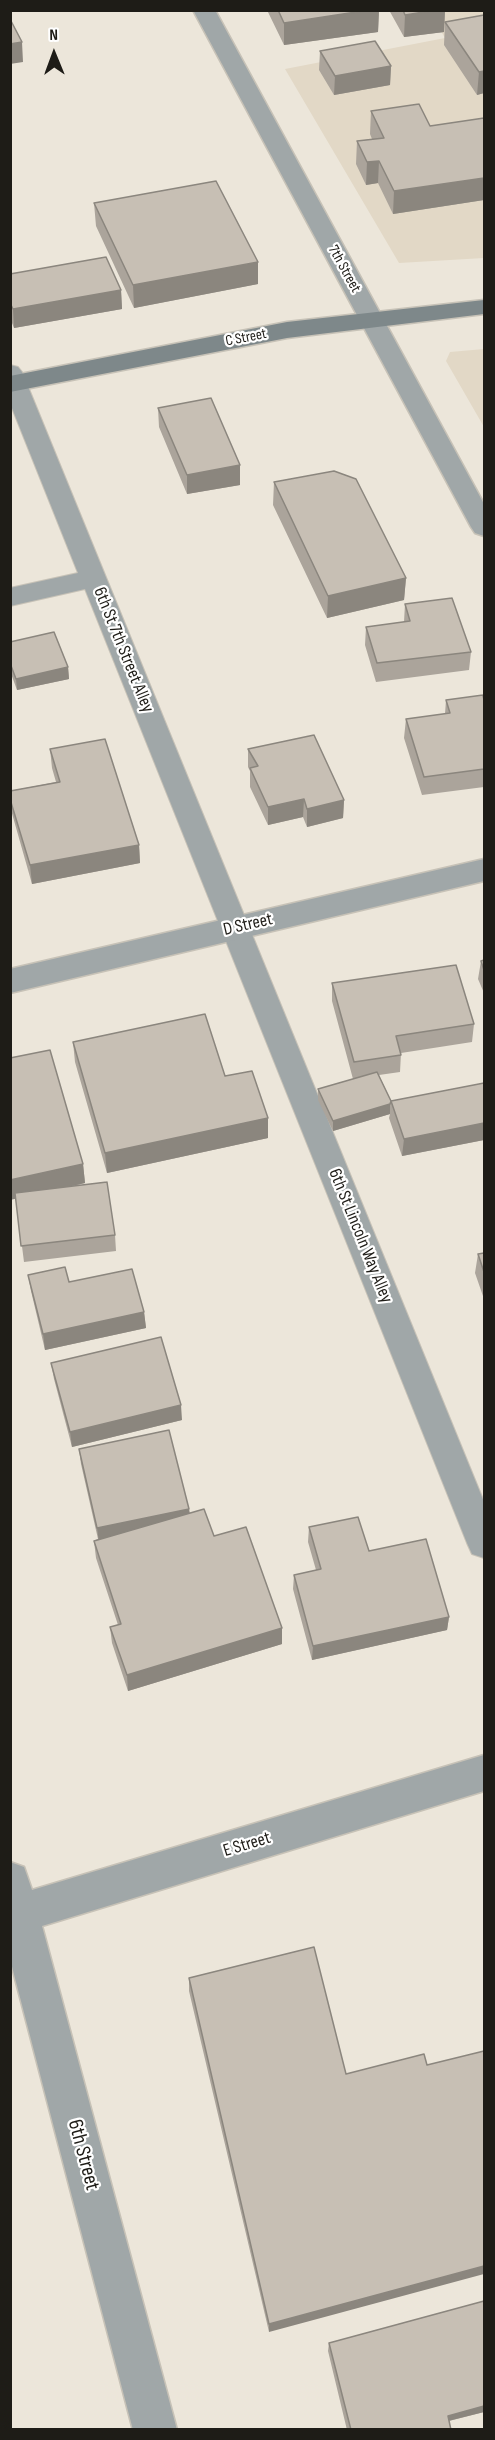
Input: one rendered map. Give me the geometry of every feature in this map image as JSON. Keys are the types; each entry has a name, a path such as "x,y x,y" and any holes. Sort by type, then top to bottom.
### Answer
{"street":[{"name":"7th Street","path":"204,10 484,527"},
{"name":"C Street","path":"12,379 287,330 372,318 484,307"},
{"name":"D Street","path":"10,981 484,870"},
{"name":"E Street","path":"13,1904 484,1773"},
{"name":"6th Street","path":"13,1904 155,2430"}],"lane":[{"name":"6th St 7th Street Alley","path":"12,379 236,928"},
{"path":"10,597 94,578"},
{"name":"6th St Lincoln Way Alley","path":"236,928 484,1543"}],"shaded area":[{"path":"429,11 484,11 484,258 399,263 285,69 445,38"},
{"path":"484,349 484,427 446,361 450,352"}],"building":[{"path":"278,10 369,10 284,23"},
{"path":"403,10 436,10 405,15"},
{"path":"484,15 484,71 479,72 445,22"},
{"path":"10,19 22,42 10,44"},
{"path":"375,41 391,66 335,76 320,51"},
{"path":"419,104 430,126 484,118 484,178 394,191 379,161 367,162 357,141 384,138 371,111"},
{"path":"216,181 258,262 133,285 94,203"},
{"path":"106,257 121,290 13,309 10,303 10,274"},
{"path":"211,398 240,465 187,475 158,408"},
{"path":"334,471 356,479 406,578 328,596 274,482"},
{"path":"452,598 471,652 377,663 366,627 410,621 405,604"},
{"path":"54,632 68,667 16,679 10,663 10,642"},
{"path":"483,695 484,769 424,777 406,719 450,713 446,700"},
{"path":"314,735 344,800 307,809 304,799 268,807 250,768 258,766 248,749"},
{"path":"105,739 139,845 30,865 10,799 10,791 60,782 50,749"},
{"path":"456,965 474,1024 396,1036 401,1055 354,1062 332,983"},
{"path":"205,1014 225,1076 252,1071 268,1118 105,1153 73,1042"},
{"path":"50,1050 83,1164 10,1180 10,1058"},
{"path":"377,1072 391,1101 390,1104 333,1121 318,1089"},
{"path":"484,1083 484,1123 404,1139 391,1101"},
{"path":"107,1182 115,1235 21,1246 15,1193"},
{"path":"484,1253 484,1272 478,1254"},
{"path":"65,1267 69,1282 132,1269 144,1312 43,1334 28,1275"},
{"path":"161,1337 181,1405 70,1432 51,1363"},
{"path":"169,1430 189,1509 97,1528 79,1449"},
{"path":"204,1509 214,1536 246,1527 282,1628 127,1675 110,1627 121,1624 94,1541"},
{"path":"358,1517 369,1551 426,1539 449,1617 313,1646 294,1575 321,1569 309,1527"},
{"path":"314,1947 346,2074 424,2054 427,2065 484,2051 484,2266 269,2324 189,1978"},
{"path":"484,2301 484,2406 448,2416 451,2430 351,2430 329,2343"}]}
